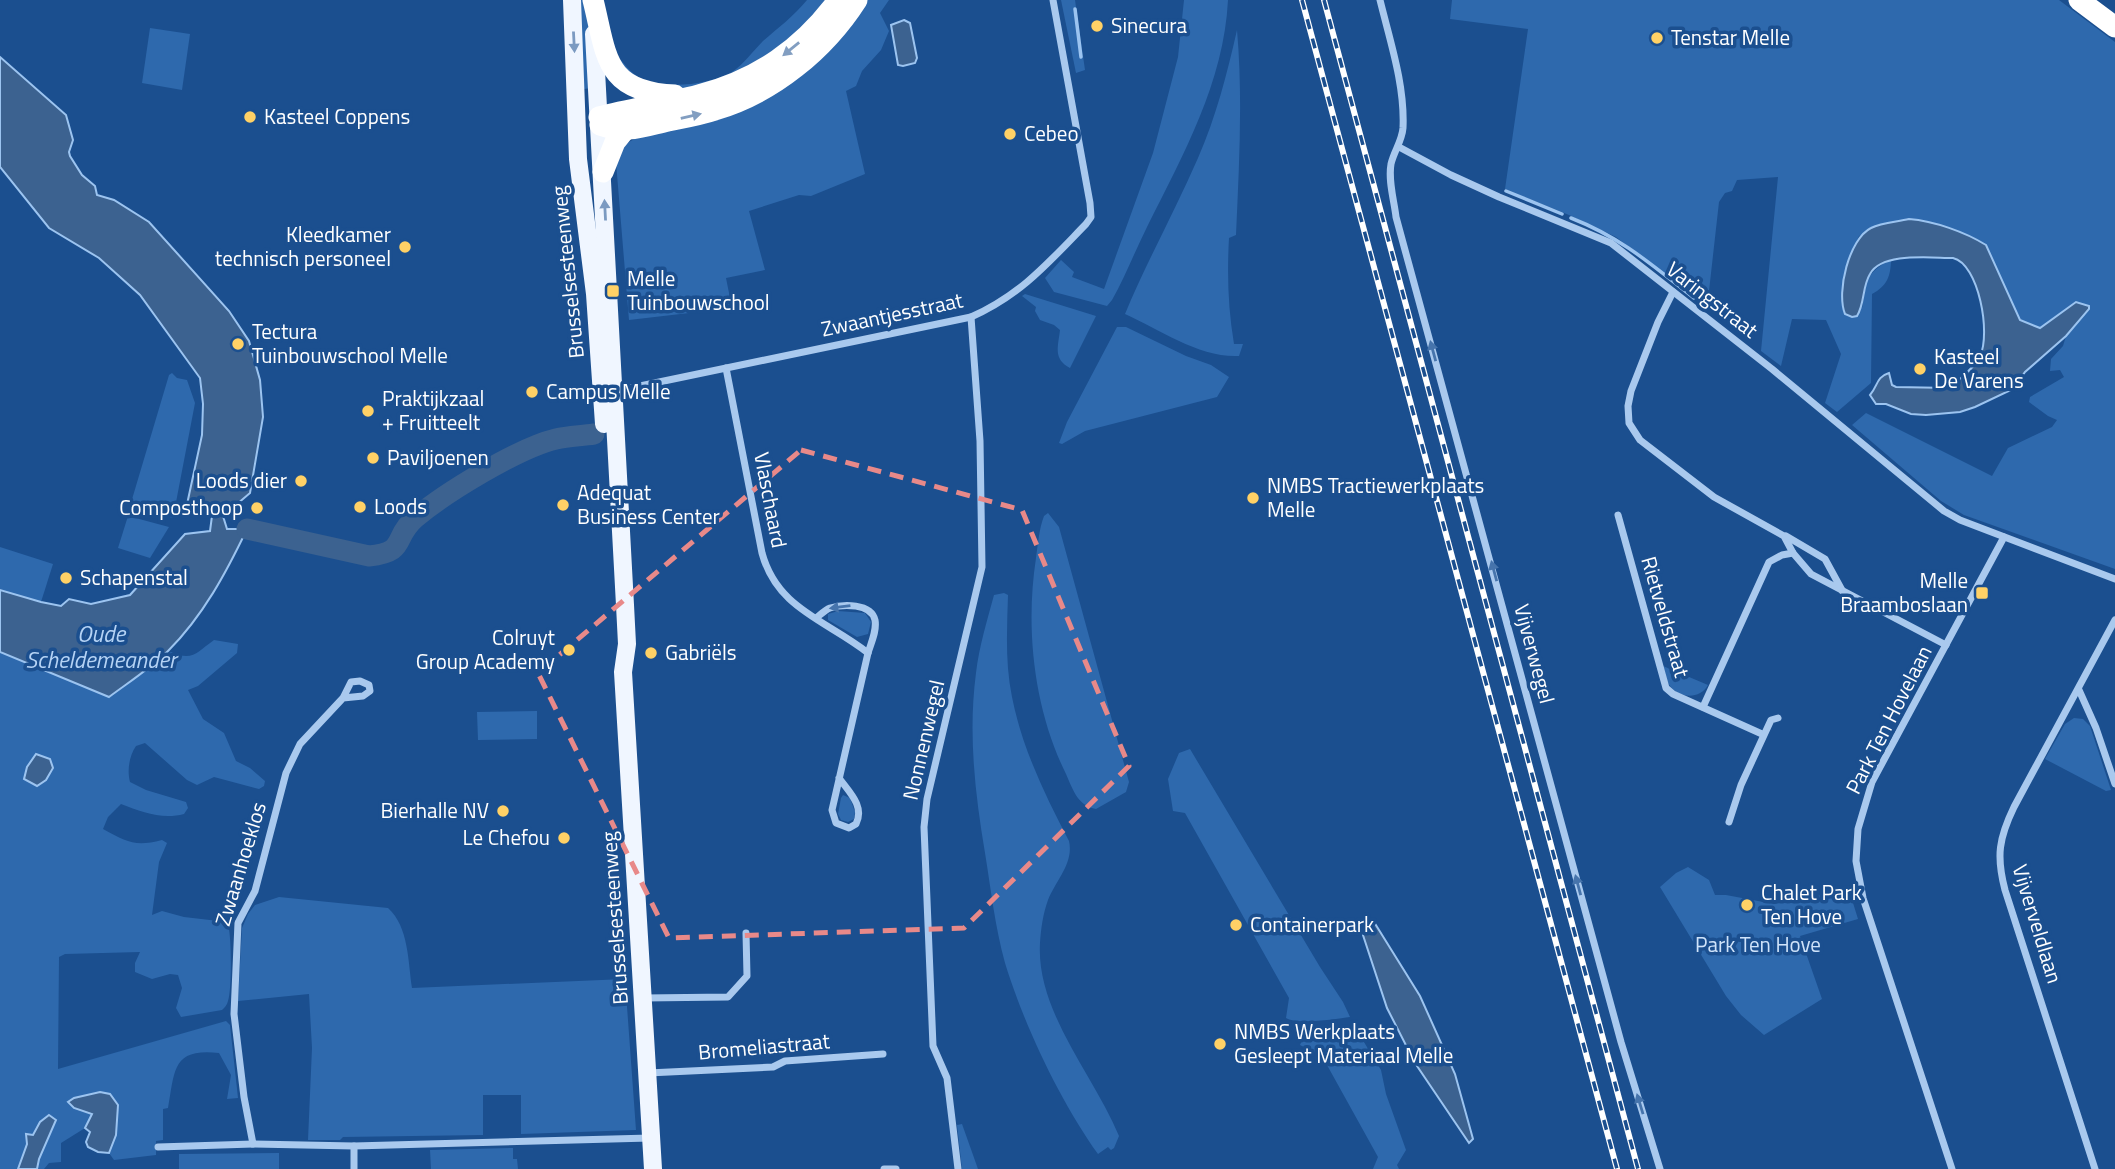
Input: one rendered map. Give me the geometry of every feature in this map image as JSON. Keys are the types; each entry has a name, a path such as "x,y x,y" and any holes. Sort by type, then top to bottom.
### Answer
{"highway":[{"path":"593,0 601,44 606,58 619,77 635,88 651,94 698,96"},
{"path":"598,122 698,96 747,79 769,67 803,39 838,0"},
{"path":"598,122 624,131 717,110 759,91 794,69 825,41 857,0"},
{"path":"2079,0 2115,27"},
{"path":"603,172 615,142 624,131"}],"main road":[{"name":"Brusselsesteenweg","path":"572,0 579,159 595,294 617,643 623,665"},
{"name":"Brusselsesteenweg","path":"593,0 627,632 623,665 653,1169"},
{"path":"577,84 584,109 598,122 587,135 579,159"}],"street":[{"name":"Zwaantjesstraat","path":"615,392 971,317 1027,284 1091,217 1054,0"},
{"path":"1380,0 1401,94 1403,129 1399,147"},
{"name":"Varingstraat","path":"1399,147 1499,197 1611,243 1772,369 1944,511 1959,520 2115,579"},
{"name":"Vijverwegel","path":"1399,147 1391,162 1391,184 1399,228 1621,1041 1660,1169"},
{"path":"1673,292 1658,321 1631,391 1629,423 1640,440 1706,491 1825,559 1843,592"},
{"name":"Nonnenwegel","path":"958,1169 947,1078 933,1046 925,827 927,799 982,567 980,441 971,317"},
{"name":"Vlaschaard","path":"726,368 762,556 768,572 777,588 796,607 867,653"},
{"path":"601,376 615,392 603,409"},
{"name":"Rietveldstraat","path":"1618,515 1666,688 1673,694 1762,734"},
{"path":"1784,536 1793,553 1811,574 1946,645"},
{"name":"Park Ten Hovelaan","path":"1952,1169 1863,898 1856,861 1858,829 1872,782 2004,537"},
{"name":"Rietveldstraat","path":"1703,707 1769,562 1793,553"},
{"path":"816,618 828,608 855,606 867,608 875,621 875,631 867,653 839,778 833,817 838,825 849,828 856,824 859,811 851,793 839,778"},
{"name":"Vijverveldlaan","path":"2095,1169 2005,890 1999,856 2003,834 2014,807 2114,623"},
{"path":"2079,690 2096,728 2115,784"},
{"name":"Zwaanhoeklos","path":"253,1144 244,1097 234,1014 238,923 254,891 286,772 300,744 343,698"},
{"path":"1729,821 1762,734 1771,720 1778,718"},
{"path":"643,998 729,997 747,976 746,933"},
{"name":"Bromeliastraat","path":"648,1073 773,1068 785,1061 883,1054"},
{"path":"158,1147 253,1144 354,1146 651,1138"},
{"path":"354,1146 354,1169"},
{"path":"884,1169 896,1169"}],"highlighted area":[{"path":"801,450 1022,510 1129,766 964,928 669,938 538,673"}],"green space":[{"path":"579,0 589,0 592,88 584,89"},
{"path":"807,0 825,0 801,27 777,48 726,75 736,69"},
{"path":"867,0 889,0 880,13 889,31 881,50 862,71 856,86 846,91 865,174 811,196 799,195 749,211 765,270 726,278 732,308 629,320 616,162 619,151 629,142 855,18"},
{"path":"1061,0 1075,0 1085,70 1076,73"},
{"path":"1184,0 1228,0 1219,60 1200,117 1107,306 1054,292 1045,278 1061,260 1074,272 1072,277 1104,289 1153,153 1178,57"},
{"path":"1452,0 2059,0 2115,42 2115,569 1964,515 1941,501 1852,425 1866,413 1992,476 2008,448 2052,427 2057,420 2029,402 2030,397 2064,377 2060,370 2050,371 2051,359 2081,319 2076,302 2040,328 2020,320 1986,245 1977,239 1909,219 1859,236 1843,277 1862,308 1872,274 1891,259 1890,271 1885,284 1872,294 1871,383 1837,412 1825,403 1841,354 1826,320 1792,319 1781,366 1761,351 1778,177 1737,180 1732,191 1725,193 1719,202 1709,291 1705,302 1701,303 1616,237 1505,189 1528,29 1450,19"},
{"path":"150,28 190,34 182,90 142,83"},
{"path":"1237,30 1240,82 1239,158 1236,235 1229,238 1228,278 1234,344 1243,344 1239,356 1210,353 1195,348 1125,314 1204,143"},
{"path":"618,57 634,74 646,81 684,85 720,78 694,87 669,90 628,77"},
{"path":"1025,294 1096,316 1070,368 1059,357 1060,330 1040,320 1035,311 1036,307 1022,296"},
{"path":"1117,327 1126,327 1211,365 1229,377 1217,397 1085,431 1062,444 1059,443 1067,422"},
{"path":"172,373 177,378 187,380 195,403 173,518 130,506 169,375"},
{"path":"1048,513 1059,527 1129,782 1126,792 1096,809 1085,805 1071,786 1046,723 1035,668 1032,640 1033,585 1040,531 1044,516"},
{"path":"128,516 169,527 150,558 118,548"},
{"path":"0,547 53,564 41,602 0,590"},
{"path":"994,595 1008,595 1007,659 1016,716 1035,771 1069,841 1070,849 1067,864 1051,893 1045,911 1040,943 1041,969 1057,1018 1119,1136 1114,1148 1111,1150 1108,1147 1098,1154 1070,1111 1033,1037 1013,987 998,936 981,831 973,718 979,653"},
{"path":"838,611 865,613 871,622 868,634 857,637 828,620 828,614"},
{"path":"214,640 238,644 237,653 198,686 188,690 203,719 224,733 236,761 250,768 265,781 264,786 259,789 214,777 197,785 187,780 145,743 136,746 132,754 130,782 146,790 186,802 188,808 184,814 160,816 121,804 108,817 103,829 131,842 162,840 167,843 159,862 152,915 162,911 184,917 227,922 231,960 228,1002 222,1010 181,1017 176,1008 182,988 178,975 170,974 152,979 135,972 135,963 140,952 65,954 59,957 58,1069 226,1021 230,1025 238,1098 227,1099 231,1075 219,1053 192,1054 178,1064 168,1108 163,1109 163,1140 156,1141 156,1155 114,1160 109,1153 116,1135 118,1105 74,1108 92,1114 85,1128 61,1143 61,1162 49,1163 44,1169 37,1169 56,1121 40,1122 18,1169 0,1169 0,652 109,697 171,652 190,656"},
{"path":"1663,666 1708,685 1700,693 1683,695 1668,683"},
{"path":"537,711 537,739 478,740 477,712"},
{"path":"2074,718 2083,719 2090,726 2111,790 2106,791 2045,759 2065,724"},
{"path":"1190,749 1350,1017 1307,1021 1286,1018 1289,998 1185,813 1173,811 1168,779 1179,753"},
{"path":"843,795 850,798 855,812 854,819 848,822 841,820 838,814"},
{"name":"Park Ten Hove","path":"1688,867 1709,880 1715,895 1774,904 1849,890 1858,919 1800,936 1822,999 1764,1035 1741,1015 1726,996 1660,887"},
{"path":"279,897 388,908 404,935 412,988 625,979 636,1130 521,1134 521,1095 483,1095 483,1135 308,1140 312,1048 309,994 238,1001 242,928 255,905"},
{"path":"1324,1029 1356,1029 1381,1070 1386,1094 1406,1150 1397,1165 1399,1169 1373,1169 1378,1157 1322,1056 1300,1045 1305,1033"},
{"path":"962,1124 978,1169 962,1169 957,1125"},
{"path":"513,1148 513,1159 517,1159 518,1169 431,1169 430,1150"},
{"path":"279,1153 279,1169 179,1169 179,1154"}],"water":[{"path":"904,20 910,23 917,58 915,63 903,66 898,65 891,25"},
{"name":"Oude Scheldemeander","path":"0,57 66,115 73,140 70,156 82,175 95,186 97,195 114,200 149,222 229,311 249,341 260,380 263,417 250,493 223,516 227,529 247,529 213,593 181,638 154,663 109,697 0,652 0,590 61,606 69,599 91,604 130,595 185,534 210,531 212,516 190,513 186,509 202,435 200,378 140,295 99,258 49,228 0,167"},
{"path":"1909,219 1949,228 1986,245 2020,320 2040,328 2076,302 2089,306 2089,309 2066,336 2025,372 2013,389 1975,407 1960,412 1926,415 1911,414 1886,404 1876,404 1870,395 1879,379 1885,375 1889,373 1892,385 1896,387 1950,388 1974,365 1983,346 1983,317 1976,286 1962,263 1953,258 1920,257 1885,262 1870,274 1857,316 1845,314 1843,280 1856,243 1875,226"},
{"path":"36,754 50,759 53,768 46,780 37,786 24,779 27,767"},
{"path":"1374,922 1420,996 1455,1074 1473,1139 1469,1143 1415,1063 1387,1008 1360,926"},
{"path":"100,1092 110,1094 118,1105 116,1135 109,1153 88,1147 86,1142 90,1132 85,1128 92,1114 74,1108 68,1102"},
{"path":"49,1115 56,1120 37,1169 18,1169 27,1144 26,1134 33,1135 40,1122"}],"waterway":[{"path":"1075,9 1081,57"},
{"path":"1506,191 1562,214"},
{"path":"1571,218 1621,243 1694,298"},
{"path":"247,529 369,556 381,554 395,547 415,518 482,472 540,444 594,434"}],"railway":[{"path":"1302,0 1617,1169"},
{"path":"1324,0 1638,1169"}],"place":[{"name":"Sinecura","path":"1097,26"},
{"name":"Tenstar Melle","path":"1657,38"},
{"name":"Kasteel Coppens","path":"250,117"},
{"name":"Cebeo","path":"1010,134"},
{"name":"Kleedkamer technisch personeel","path":"405,247"},
{"name":"Melle Tuinbouwschool","path":"613,291"},
{"name":"Tectura Tuinbouwschool Melle","path":"238,344"},
{"name":"Kasteel De Varens","path":"1920,369"},
{"name":"Campus Melle","path":"532,392"},
{"name":"Praktijkzaal + Fruitteelt","path":"368,411"},
{"name":"Paviljoenen","path":"373,458"},
{"name":"Loods dier","path":"301,481"},
{"name":"NMBS Tractiewerkplaats Melle","path":"1253,498"},
{"name":"Adequat Business Center","path":"563,505"},
{"name":"Loods","path":"360,507"},
{"name":"Composthoop","path":"257,508"},
{"name":"Schapenstal","path":"66,578"},
{"name":"Melle Braamboslaan","path":"1982,593"},
{"name":"Colruyt Group Academy","path":"569,650"},
{"name":"Gabriëls","path":"651,653"},
{"name":"Bierhalle NV","path":"503,811"},
{"name":"Le Chefou","path":"564,838"},
{"name":"Chalet Park Ten Hove","path":"1747,905"},
{"name":"Containerpark","path":"1236,925"},
{"name":"NMBS Werkplaats Gesleept Materiaal Melle","path":"1220,1044"}]}
